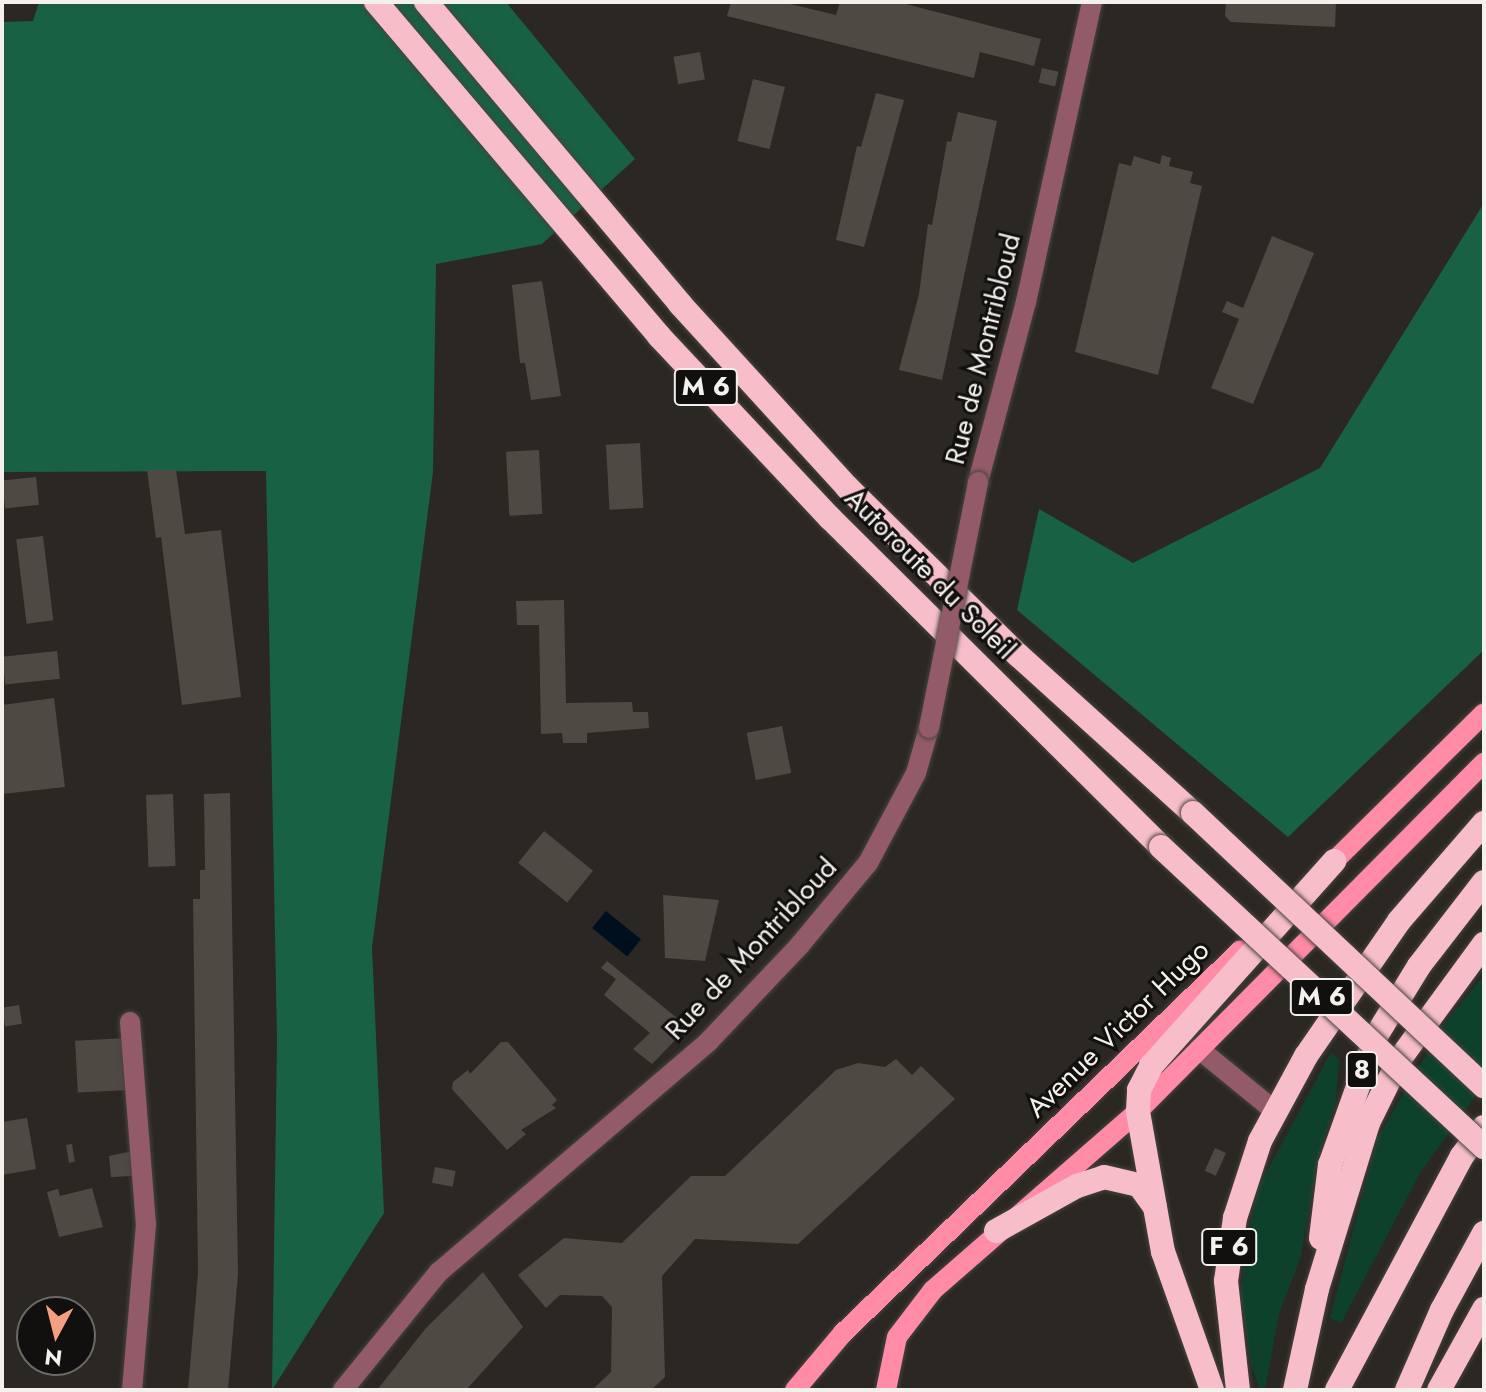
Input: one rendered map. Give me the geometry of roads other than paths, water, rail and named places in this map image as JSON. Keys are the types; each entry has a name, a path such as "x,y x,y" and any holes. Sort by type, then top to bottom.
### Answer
{"highway":[{"name":"Autoroute du Soleil","path":"376,2 659,336 830,518 1161,847 1484,1147"},
{"name":"Autoroute du Soleil","path":"426,2 680,304 848,488 1018,655 1193,813 1484,1086"},
{"path":"1276,1112 1306,1056 1399,921 1484,823"},
{"path":"1212,1390 1176,1299 1138,1111 1139,1090 1151,1066 1334,861"},
{"name":"8","path":"1317,1289 1323,1198 1353,1092 1376,1036 1419,966 1484,882"},
{"path":"1295,1390 1317,1289 1368,1123 1399,1060 1484,944"},
{"name":"F 6","path":"1238,1390 1226,1306 1229,1249 1244,1184 1276,1112"},
{"path":"1337,1390 1454,1170 1484,1127"},
{"path":"996,1231 1077,1186 1104,1177 1139,1185 1157,1208"},
{"path":"1407,1390 1442,1310 1484,1233"},
{"path":"1439,1390 1484,1309"}],"main road":[{"name":"Avenue Victor Hugo","path":"795,1390 843,1333 1484,713"},
{"path":"886,1390 897,1337 933,1290 996,1231 1138,1111 1484,763"}],"street":[{"name":"Rue de Montribloud","path":"343,1390 439,1272 709,1041 799,946 868,863 916,773 929,728 978,482 1026,302 1092,2"},
{"path":"130,1022 146,1224 132,1390"},
{"path":"1199,1049 1276,1112"}],"water":[{"path":"606,911 641,939 627,956 592,928"}]}
